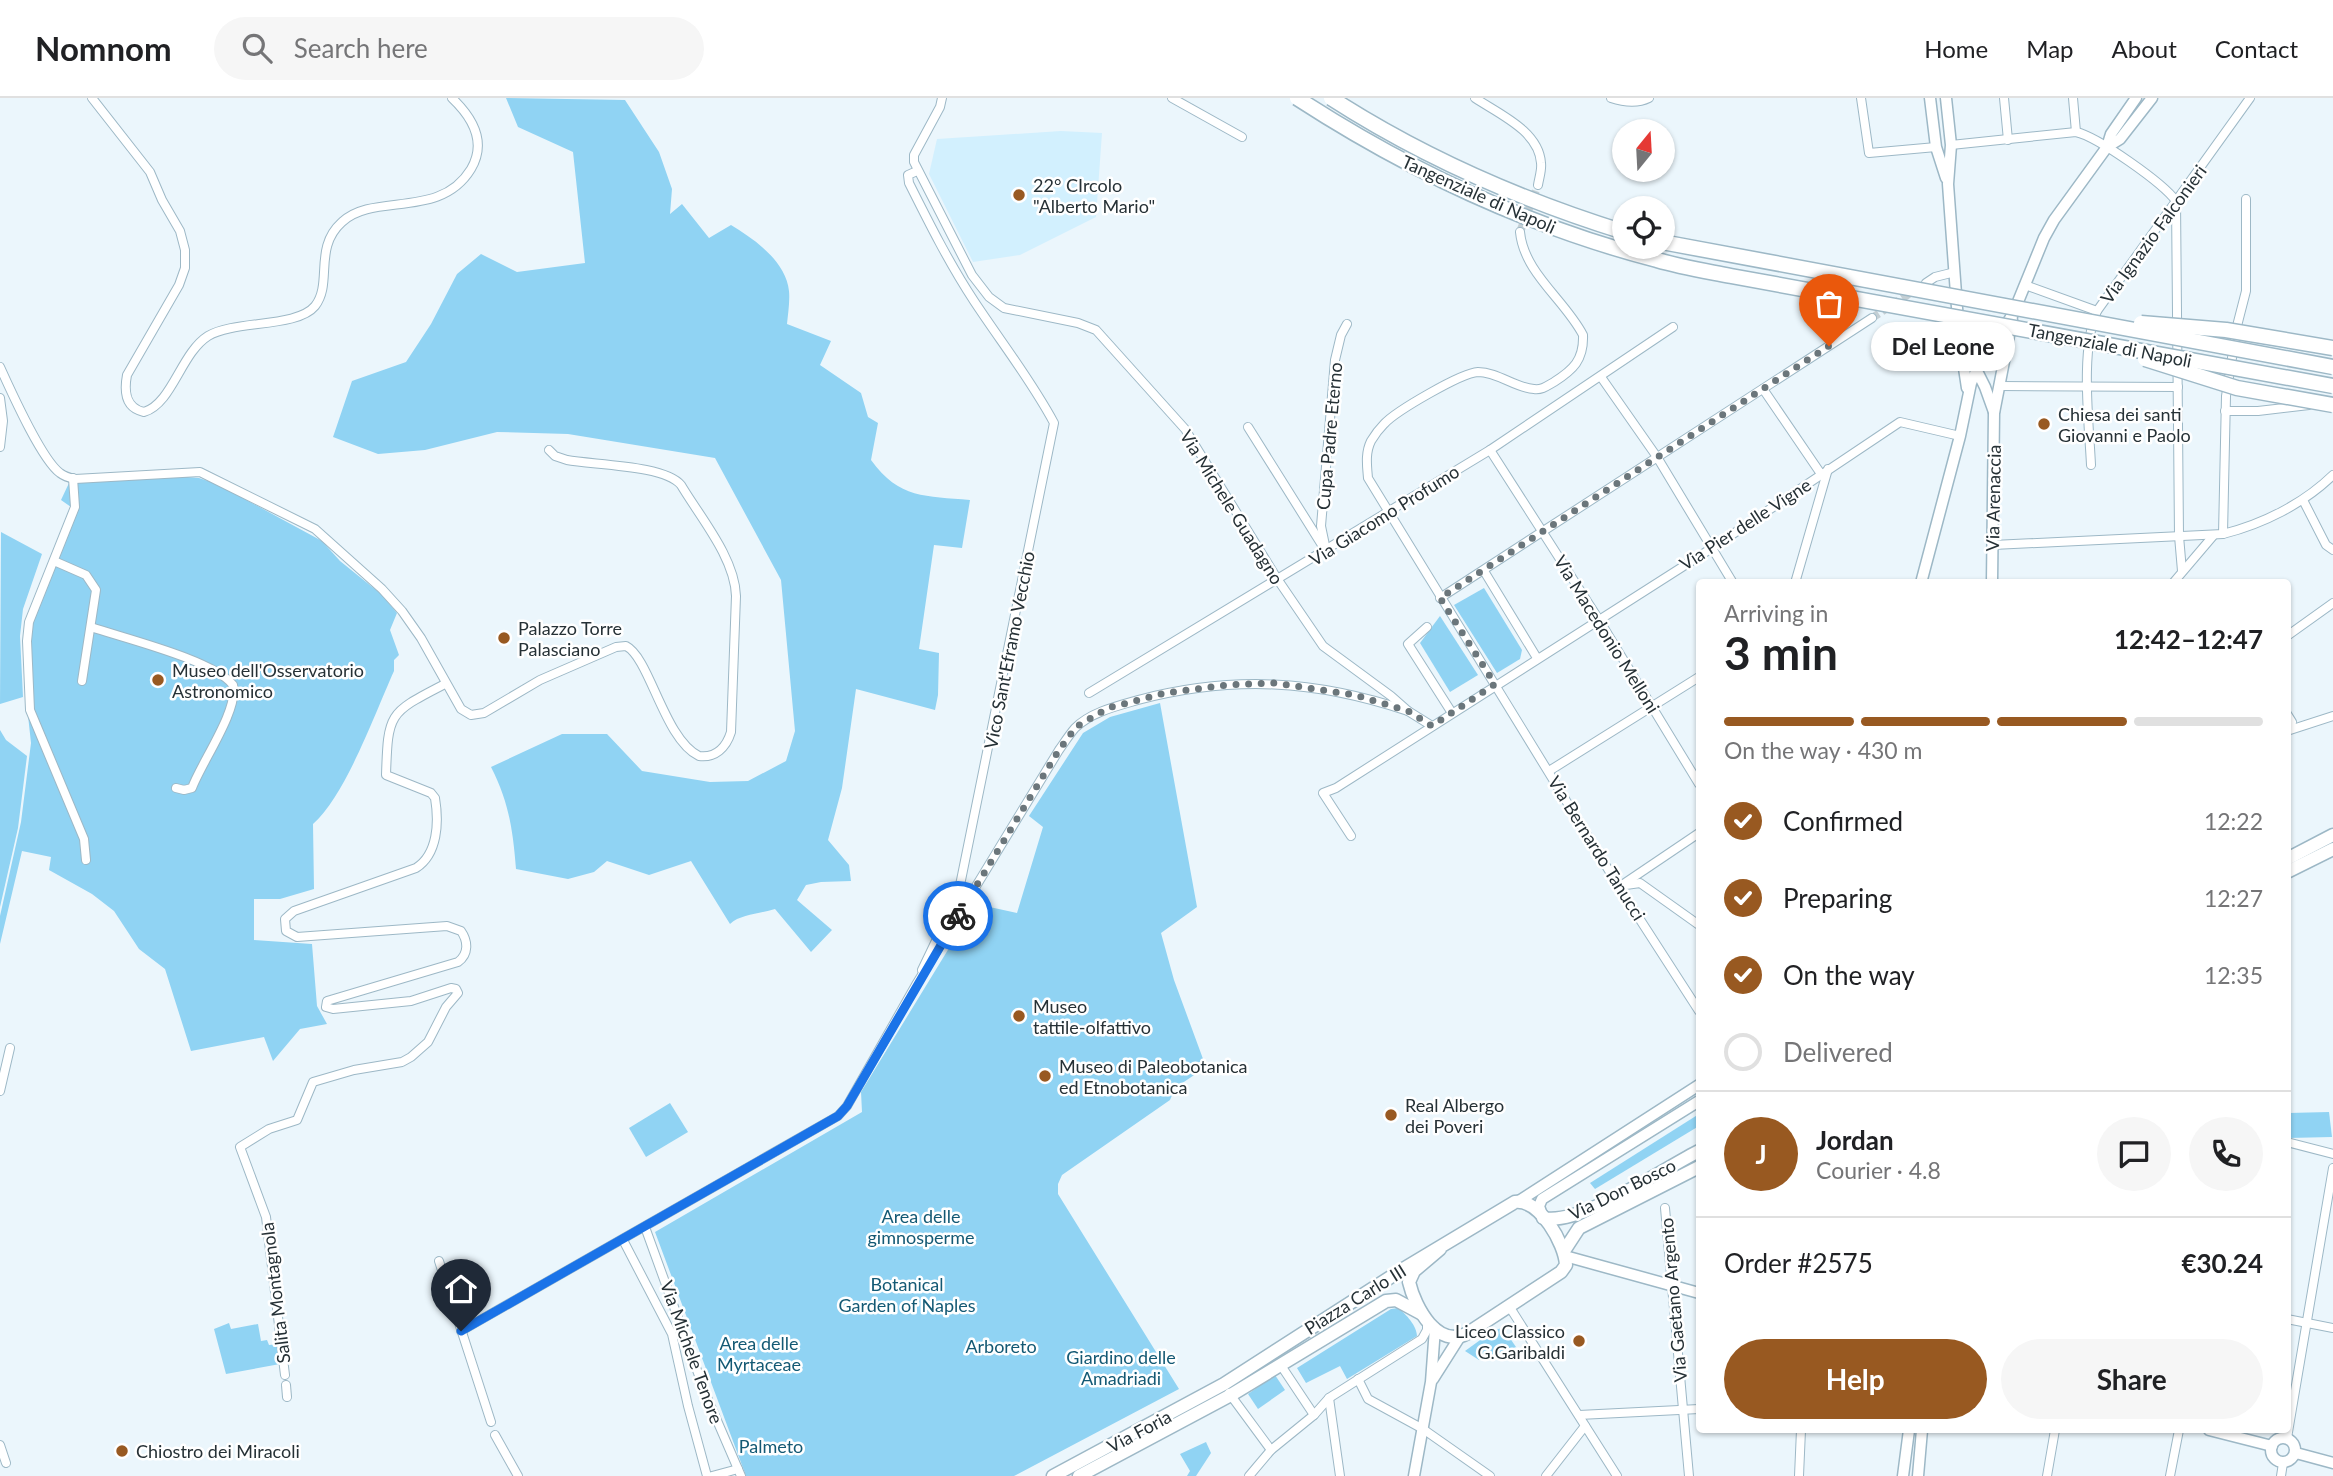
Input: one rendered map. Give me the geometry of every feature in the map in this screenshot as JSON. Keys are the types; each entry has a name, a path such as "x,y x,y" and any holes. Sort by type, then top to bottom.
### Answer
{"highway":[{"name":"Tangenziale di Napoli","path":"1297,98 1357,136 1467,192 1561,230 1657,261 2333,387"},
{"name":"Tangenziale di Napoli","path":"1331,98 1419,149 1475,176 1612,228"},
{"name":"Tangenziale di Napoli","path":"1675,244 2333,367"},
{"path":"2063,316 2226,330 2333,348"},
{"path":"2098,343 2227,385 2333,403"}],"main road":[{"path":"1930,98 1936,147 1948,184"},
{"path":"1946,98 1951,145 1948,184 1968,394"},
{"path":"1922,579 1960,436 1968,394 1977,369 2013,314 2049,229 2107,147 2111,134 2136,98"},
{"path":"2107,147 2120,139 2152,98"},
{"path":"1936,147 1951,145"},
{"path":"1994,413 2013,314"},
{"path":"1961,342 1977,369 1994,413"},
{"name":"Via Arenaccia","path":"1992,579 1994,413"},
{"path":"2291,857 2333,835"},
{"path":"2291,870 2333,849"},
{"path":"1519,1201 1696,1087"},
{"path":"1431,1382 1459,1338 1561,1272 1566,1265 1561,1242 1538,1206 1542,1199 1696,1103"},
{"name":"Via Don Bosco","path":"1544,1218 1555,1220 1579,1214 1696,1153"},
{"name":"Via Don Bosco","path":"1565,1253 1578,1228 1696,1169"},
{"path":"1519,1201 1526,1203 1544,1218"},
{"name":"Piazza Carlo III","path":"1272,1352 1400,1270 1519,1201"},
{"name":"Piazza Carlo III","path":"1435,1328 1416,1303 1409,1282 1415,1271 1440,1249"},
{"path":"1565,1253 1696,1292"},
{"name":"Piazza Carlo III","path":"1280,1364 1391,1299 1426,1316"},
{"path":"1435,1328 1451,1339 1459,1338"},
{"path":"1414,1476 1431,1382 1435,1328"},
{"name":"Via Foria","path":"1079,1476 1227,1390 1272,1352"},
{"name":"Via Foria","path":"1053,1476 1280,1364"},
{"path":"1903,1476 1909,1433"},
{"path":"1918,1476 1923,1433"},
{"path":"2221,1433 2272,1446"},
{"path":"2287,1438 2295,1445 2296,1453 2291,1461 2283,1463 2274,1458 2272,1446 2276,1440 2287,1438"},
{"path":"2296,1453 2333,1463"}],"street":[{"path":"92,98 150,172 182,234 186,259 179,285 127,375 125,389 128,400 135,410 144,412 156,406 187,357 207,337 233,328 293,318 310,310 320,295 329,239 345,219 363,211 440,196 462,181 475,160 478,149 477,134 468,116 452,98"},
{"path":"917,171 914,155 940,107 942,98"},
{"path":"1172,98 1242,137"},
{"path":"1475,98 1533,139 1542,165 1538,185"},
{"path":"1611,98 1623,102 1649,98"},
{"path":"1861,98 1869,153 1936,147"},
{"path":"2004,98 2008,140"},
{"path":"2073,98 2076,132"},
{"name":"Via Ignazio Falconieri","path":"2091,465 2088,387 2090,326 2097,312 2250,98"},
{"path":"1951,145 2076,132 2107,147 2176,201 2179,536 2182,571"},
{"name":"Vico Sant'Eframo Vecchio","path":"917,171 908,175 909,183 944,251 1043,403 1054,427 958,895 925,960 917,983"},
{"name":"Via Michele Guadagno","path":"917,171 972,275 989,297 1004,308 1077,323 1096,330 1185,429 1278,580 1323,646 1408,711"},
{"path":"2223,534 2225,411 2237,326 2246,291 2246,200"},
{"name":"Via Bernardo Tanucci","path":"1520,232 1521,245 1529,261 1583,335 1576,364 1572,370 1543,389 1532,390 1490,374 1477,372 1460,376 1385,422 1371,442 1366,461 1368,478 1619,887 1696,1006"},
{"path":"1926,283 1935,277 1955,272"},
{"path":"2025,285 2097,312"},
{"path":"1440,598 1872,318"},
{"name":"Cupa Padre Eterno","path":"1326,550 1321,526 1335,360 1341,335 1347,324"},
{"name":"Via Giacomo Profumo","path":"1090,693 1490,450 1673,327"},
{"path":"0,367 50,462 60,473 73,478 201,472 314,529 382,589 402,611 421,638 445,684 467,714 475,716 493,709 540,680 620,646 626,646 634,651 664,711 688,750 699,757 719,751 728,741 731,732 736,596 731,568 681,485 674,478 655,471 567,460 555,456 549,450"},
{"path":"1601,377 1657,457 1731,579"},
{"path":"2000,386 2178,387"},
{"path":"1763,389 1825,472 1796,579"},
{"path":"0,398 3,421 0,447"},
{"path":"2225,411 2287,409 2333,403"},
{"name":"Via Pier delle Vigne","path":"1452,713 1712,548 1900,422 1960,436"},
{"path":"1248,427 1326,550"},
{"name":"Via Macedonio Melloni","path":"1490,450 1653,706 1696,779"},
{"path":"1993,545 2223,534 2240,530 2303,500 2333,475"},
{"path":"73,478 75,508 29,622 27,641 30,710 84,838 86,860"},
{"path":"2303,500 2326,545 2333,550"},
{"path":"2176,579 2213,536"},
{"path":"54,562 80,572 93,582 96,595 82,681"},
{"path":"1484,571 1537,658"},
{"path":"2291,633 2333,603"},
{"path":"91,627 198,663 228,679 233,685 233,697 216,741 192,788 176,788"},
{"path":"1351,836 1323,793 1336,788 1452,713 1408,644 1427,627"},
{"path":"1549,771 1696,679"},
{"path":"461,1331 838,1116 847,1106 917,983 1059,750 1076,727 1108,708 1165,693 1227,685 1275,683 1355,695 1408,711 1432,726"},
{"name":"Salita Montagnola","path":"285,1375 265,1212 240,1147 269,1129 297,1120 313,1082 354,1070 402,1062 411,1057 428,1042 458,993 456,989 450,988 411,1001 333,1009 325,1005 331,999 461,960 466,949 465,938 453,927 296,937 289,934 284,923 290,913 416,868 423,864 432,852 435,844 435,798 431,793 386,775 388,732 394,718 403,708 445,684"},
{"path":"2291,730 2333,716"},
{"path":"1619,887 1696,835"},
{"path":"1619,887 1640,883 1696,923"},
{"path":"0,1091 10,1048"},
{"path":"2291,1143 2333,1154"},
{"path":"2291,1414 2333,1168"},
{"name":"Via Gaetano Argento","path":"1665,1208 1689,1476"},
{"name":"Via Michele Tenore","path":"645,1227 706,1395 739,1472"},
{"path":"623,1240 672,1334 688,1406 710,1476 739,1472"},
{"path":"439,1261 491,1422"},
{"path":"1509,1306 1617,1476"},
{"path":"1249,1476 1271,1450 1314,1415 1329,1398 1422,1339 1427,1330 1426,1316"},
{"path":"2291,1320 2333,1328"},
{"path":"672,1334 683,1329"},
{"path":"1280,1364 1314,1415"},
{"path":"1358,1379 1368,1399 1423,1429 1490,1476"},
{"name":"Salita Montagnola","path":"286,1385 287,1397"},
{"path":"1227,1390 1271,1450"},
{"path":"1329,1398 1339,1476"},
{"path":"1579,1415 1696,1409"},
{"path":"1546,1476 1586,1426"},
{"path":"1799,1476 1801,1433"},
{"path":"2047,1476 2054,1433"},
{"path":"2170,1476 2178,1433"},
{"path":"2287,1438 2288,1433"},
{"path":"495,1435 518,1476"},
{"path":"0,1445 6,1463"},
{"path":"2281,1476 2283,1463"}],"shaded area":[{"name":"22° CIrcolo \"Alberto Mario\"","path":"1061,131 1102,133 1096,217 1020,255 973,262 929,174 937,139"}],"green space":[{"path":"506,98 625,100 659,152 672,189 670,214 682,204 709,238 731,225 759,244 782,270 787,280 787,324 831,341 820,365 861,393 868,417 878,423 871,460 881,473 903,489 914,493 970,500 962,548 934,545 919,649 939,653 935,710 856,689 842,788 828,840 849,865 851,881 806,885 797,900 832,930 811,952 775,909 745,916 730,924 691,861 649,875 607,861 594,872 568,879 516,869 509,817 491,767 562,734 607,734 642,771 710,782 748,781 786,761 795,731 781,580 715,458 568,434 497,432 425,450 378,454 333,437 352,381 406,362 431,324 457,274 481,254 517,272 585,263 573,152 518,127"},
{"path":"187,477 217,484 322,541 340,561 381,594 397,613 390,630 399,655 394,660 394,671 348,774 337,794 313,824 314,889 280,899 254,899 254,940 312,944 317,1006 327,1024 300,1029 273,1061 264,1037 191,1051 165,969 139,949 114,911 92,894 49,870 51,857 22,851 0,944 0,916 21,822 31,743 26,697 25,630 71,507 61,500 69,483"},
{"path":"1,532 42,554 23,609 20,636 23,697 0,704"},
{"path":"1484,588 1522,650 1520,659 1497,673 1454,605"},
{"path":"1440,616 1478,675 1450,692 1420,643"},
{"name":"Botanical Garden of Naples","path":"1160,703 1197,907 1161,933 1174,980 1206,1067 1175,1088 1170,1100 1062,1175 1058,1194 1179,1389 1014,1476 746,1476 655,1232 862,1112 861,1092 976,904 1017,913 1043,827 1029,816 1083,733 1110,717"},
{"path":"0,730 6,740 27,756 18,828 0,907"},
{"path":"670,1103 688,1132 646,1157 629,1128"},
{"path":"2329,1112 2332,1137 2291,1138 2291,1113"},
{"path":"1696,1116 1696,1128 1595,1189 1590,1183"},
{"path":"1398,1308 1413,1324 1417,1336 1347,1379 1340,1366 1306,1383 1297,1368 1391,1309"},
{"path":"229,1323 231,1329 258,1324 261,1341 267,1340 269,1345 278,1344 280,1364 226,1374 214,1329"},
{"path":"1503,1328 1516,1347 1479,1360 1465,1351 1494,1330"},
{"path":"1275,1375 1285,1390 1258,1409 1248,1394"},
{"path":"1206,1442 1211,1453 1196,1476 1187,1476 1190,1471 1180,1454"}],"tunnel":[{"path":"1520,232 1538,185"},
{"path":"1872,318 1915,290"}],"way so far":[{"path":"958,916 1059,750 1076,727 1108,708 1165,693 1227,685 1275,683 1355,695 1408,711 1432,726 1452,713 1495,684 1440,598 1829,346"}],"place":[{"name":"22° CIrcolo \"Alberto Mario\"","path":"1019,195"},
{"name":"Del Leone","path":"1829,346"},
{"name":"Chiesa dei santi Giovanni e Paolo","path":"2044,424"},
{"name":"Palazzo Torre Palasciano","path":"504,638"},
{"name":"Museo dell'Osservatorio Astronomico","path":"158,680"},
{"name":"Museo tattile-olfattivo","path":"1019,1016"},
{"name":"Museo di Paleobotanica ed Etnobotanica","path":"1045,1076"},
{"name":"Real Albergo dei Poveri","path":"1391,1115"},
{"name":"Liceo Classico G.Garibaldi","path":"1579,1341"},
{"name":"Chiostro dei Miracoli","path":"122,1451"}],"route":[{"path":"461,1331 831,1122 847,1106 958,916"}],"park label":[{"name":"Area delle gimnosperme","path":"921,1226"},
{"name":"Arboreto","path":"1001,1346"},
{"name":"Area delle Myrtaceae","path":"759,1353"},
{"name":"Giardino delle Amadriadi","path":"1121,1367"},
{"name":"Palmeto","path":"771,1446"}]}
